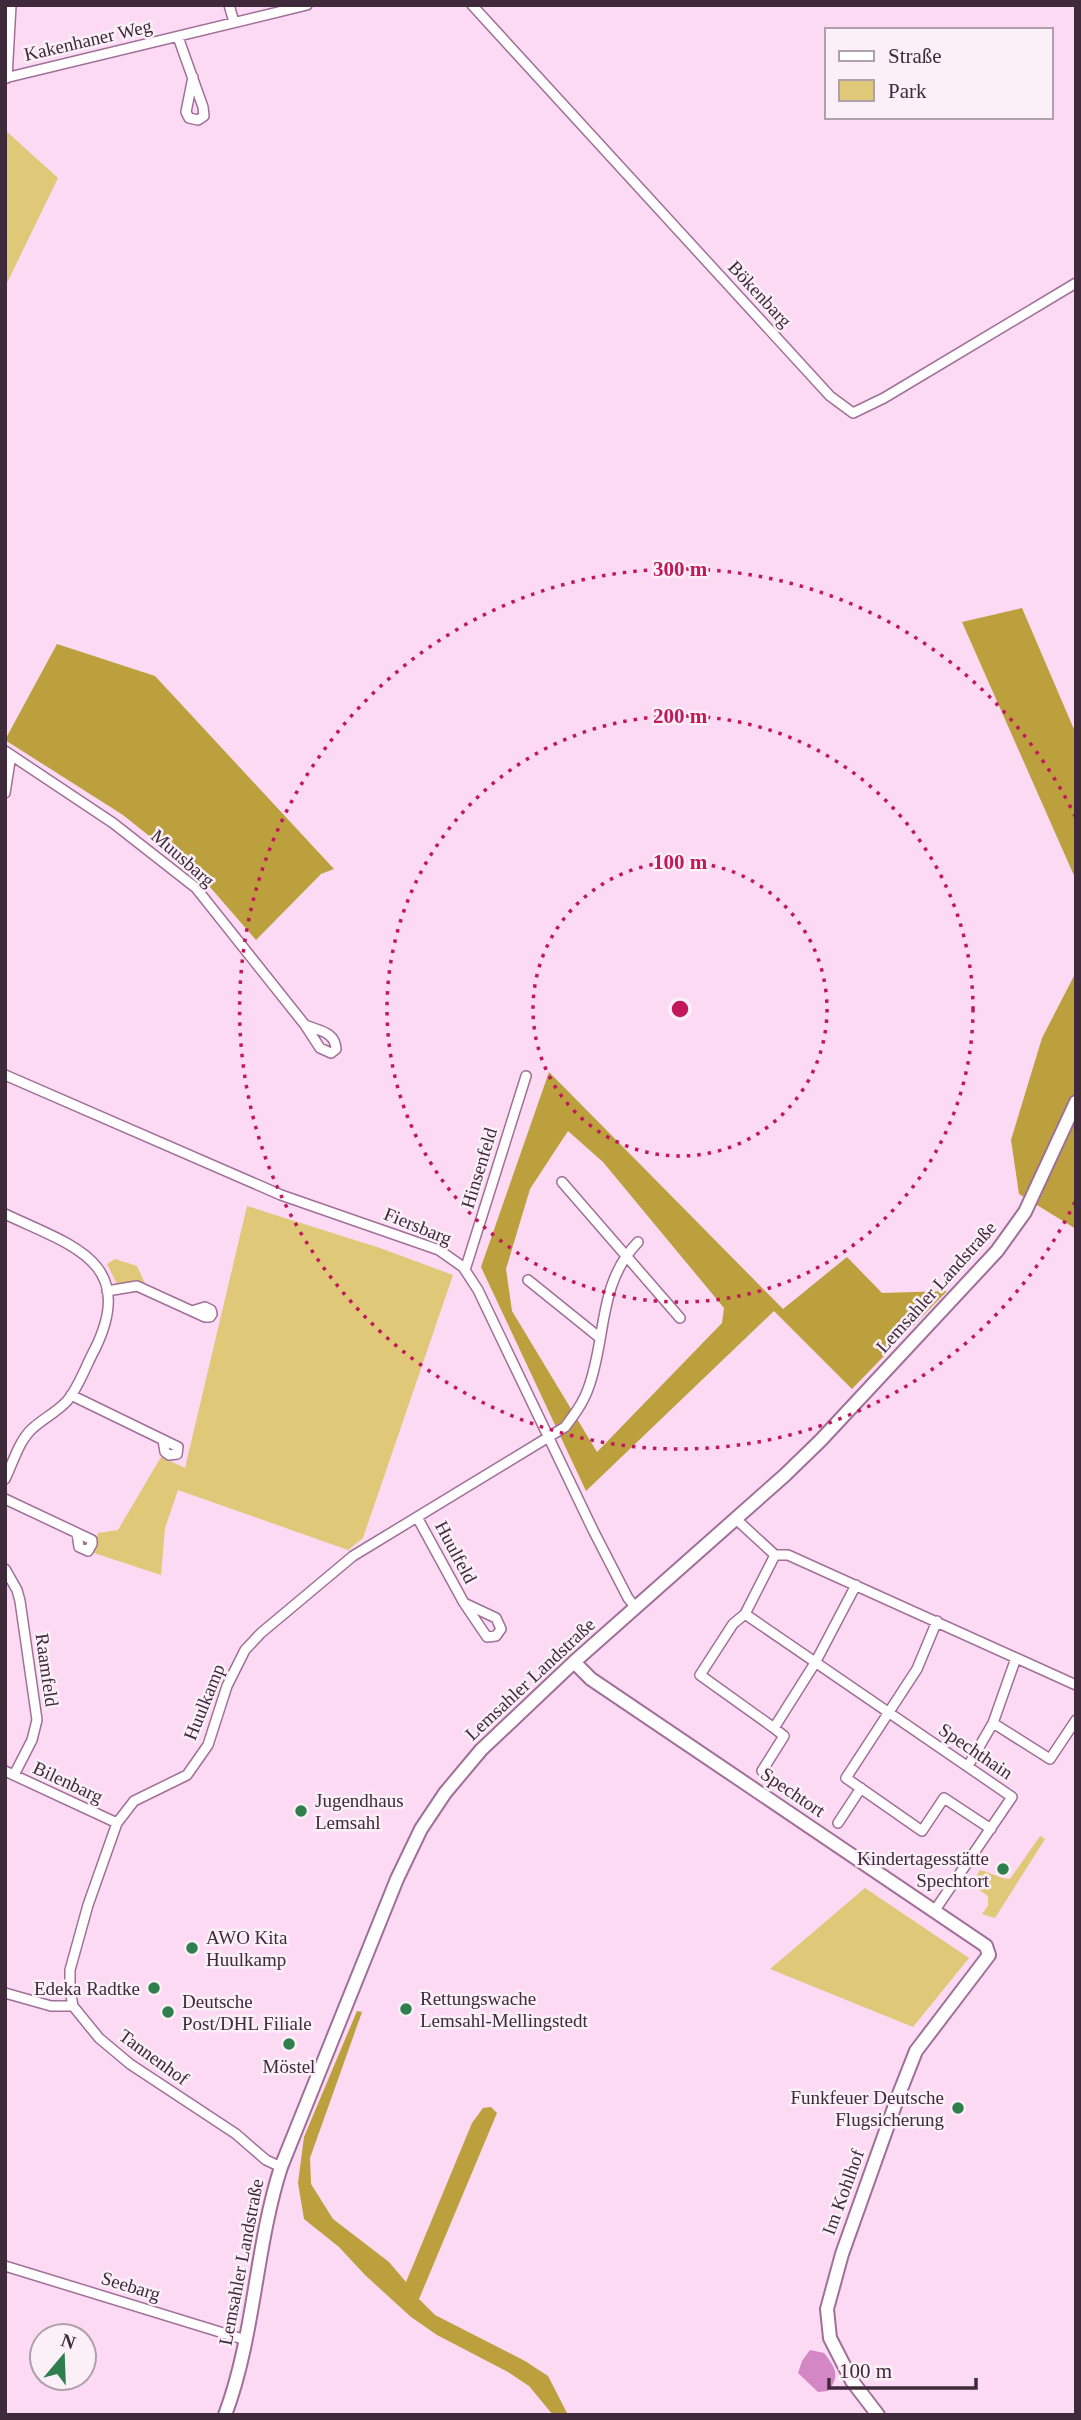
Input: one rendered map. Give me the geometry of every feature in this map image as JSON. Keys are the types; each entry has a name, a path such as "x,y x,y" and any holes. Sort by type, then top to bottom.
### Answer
{"main road":[{"name":"Lemsahler Landstraße","path":"225,2415 246,2340 270,2202 281,2167 397,1879 421,1829 445,1793 481,1750 574,1662 737,1520 821,1440 997,1251 1025,1212 1076,1102"},
{"name":"Spechtort","path":"574,1662 601,1685 986,1946 989,1955"},
{"name":"Im Kohlhof","path":"878,2415 852,2381 830,2338 827,2309 842,2253 916,2051 989,1955"}],"street":[{"path":"6,78 11,5"},
{"path":"229,5 234,22"},
{"name":"Kakenhaner Weg","path":"6,78 307,5"},
{"name":"Bökenbarg","path":"472,5 830,397 853,413 884,398 1076,283"},
{"name":"Kakenhaner Weg","path":"178,37 193,77"},
{"path":"5,793 8,753"},
{"name":"Muusbarg","path":"8,753 113,823 197,888 305,1025"},
{"name":"Fiersbarg","path":"5,1075 281,1195 424,1244 449,1256 465,1270 478,1290 548,1438 628,1598 636,1608"},
{"name":"Hinsenfeld","path":"465,1270 526,1076"},
{"path":"562,1182 680,1318"},
{"path":"5,1214 83,1252 98,1267 107,1291 108,1311 106,1324 71,1395 61,1407 28,1433 5,1479"},
{"path":"625,1254 638,1242"},
{"name":"Huulkamp","path":"73,2006 70,1970 81,1928 117,1823 134,1801 187,1775 208,1745 227,1686 245,1650 261,1633 340,1566 565,1426 587,1392 597,1360 614,1279 625,1254"},
{"path":"528,1280 600,1338"},
{"path":"107,1291 137,1286 192,1311"},
{"path":"71,1395 163,1440"},
{"path":"5,1499 77,1533"},
{"name":"Huulfeld","path":"417,1517 464,1603"},
{"path":"737,1520 775,1555 788,1555 1076,1685"},
{"path":"762,1771 784,1736 700,1675 733,1624 746,1614 775,1555"},
{"name":"Raamfeld","path":"5,1569 20,1601 37,1720 32,1740 10,1773"},
{"path":"774,1728 815,1662 856,1585"},
{"name":"Spechthain","path":"746,1614 1012,1797 935,1910"},
{"path":"937,1621 917,1669 846,1778 922,1831 944,1798 991,1829"},
{"path":"968,1766 993,1723 1016,1658"},
{"path":"993,1723 1050,1759 1076,1720"},
{"name":"Bilenbarg","path":"10,1773 117,1823"},
{"path":"838,1823 861,1788"},
{"path":"5,1993 51,2006 73,2006"},
{"name":"Tannenhof","path":"73,2006 99,2038 130,2064 236,2134 266,2160 281,2167"},
{"name":"Seebarg","path":"5,2266 246,2340"}],"green space":[{"path":"5,130 58,178 5,287"},
{"path":"247,1206 380,1248 453,1275 363,1538 348,1550 178,1490 165,1528 161,1575 94,1553 98,1533 118,1530 161,1457 185,1468"},
{"path":"115,1259 137,1266 145,1283 135,1281 117,1284 107,1264"},
{"path":"1040,1836 1045,1839 995,1918 982,1914 988,1906 988,1896 971,1884 980,1870 1010,1879"},
{"path":"865,1888 969,1958 913,2027 770,1969"}],"shaded area":[{"path":"1022,608 1076,734 1076,880 962,622"},
{"path":"57,644 155,676 334,869 321,874 256,940 203,879 123,815 5,740"},
{"path":"1076,972 1076,1229 1019,1194 1011,1140 1042,1038"},
{"path":"549,1072 783,1309 847,1257 882,1293 947,1291 852,1389 774,1311 586,1491 481,1267","holes":["568,1131 603,1162 724,1308 722,1323 597,1452 512,1311 506,1269 530,1189"]},
{"path":"357,2011 362,2012 310,2158 311,2184 333,2219 389,2262 406,2282 472,2123 483,2108 491,2107 497,2113 419,2299 435,2315 525,2361 548,2376 568,2415 553,2415 529,2386 437,2335 411,2317 339,2247 304,2219 298,2183 304,2137"},
{"path":"810,2350 824,2353 834,2367 834,2381 828,2391 818,2392 798,2373"}],"place":[{"name":"Jugendhaus Lemsahl","path":"301,1811"},
{"name":"Kindertagesstätte Spechtort","path":"1003,1869"},
{"name":"AWO Kita Huulkamp","path":"192,1948"},
{"name":"Edeka Radtke","path":"154,1988"},
{"name":"Rettungswache Lemsahl-Mellingstedt","path":"406,2009"},
{"name":"Deutsche Post/DHL Filiale","path":"168,2012"},
{"name":"Möstel","path":"289,2044"},
{"name":"Funkfeuer Deutsche Flugsicherung","path":"958,2108"}]}
